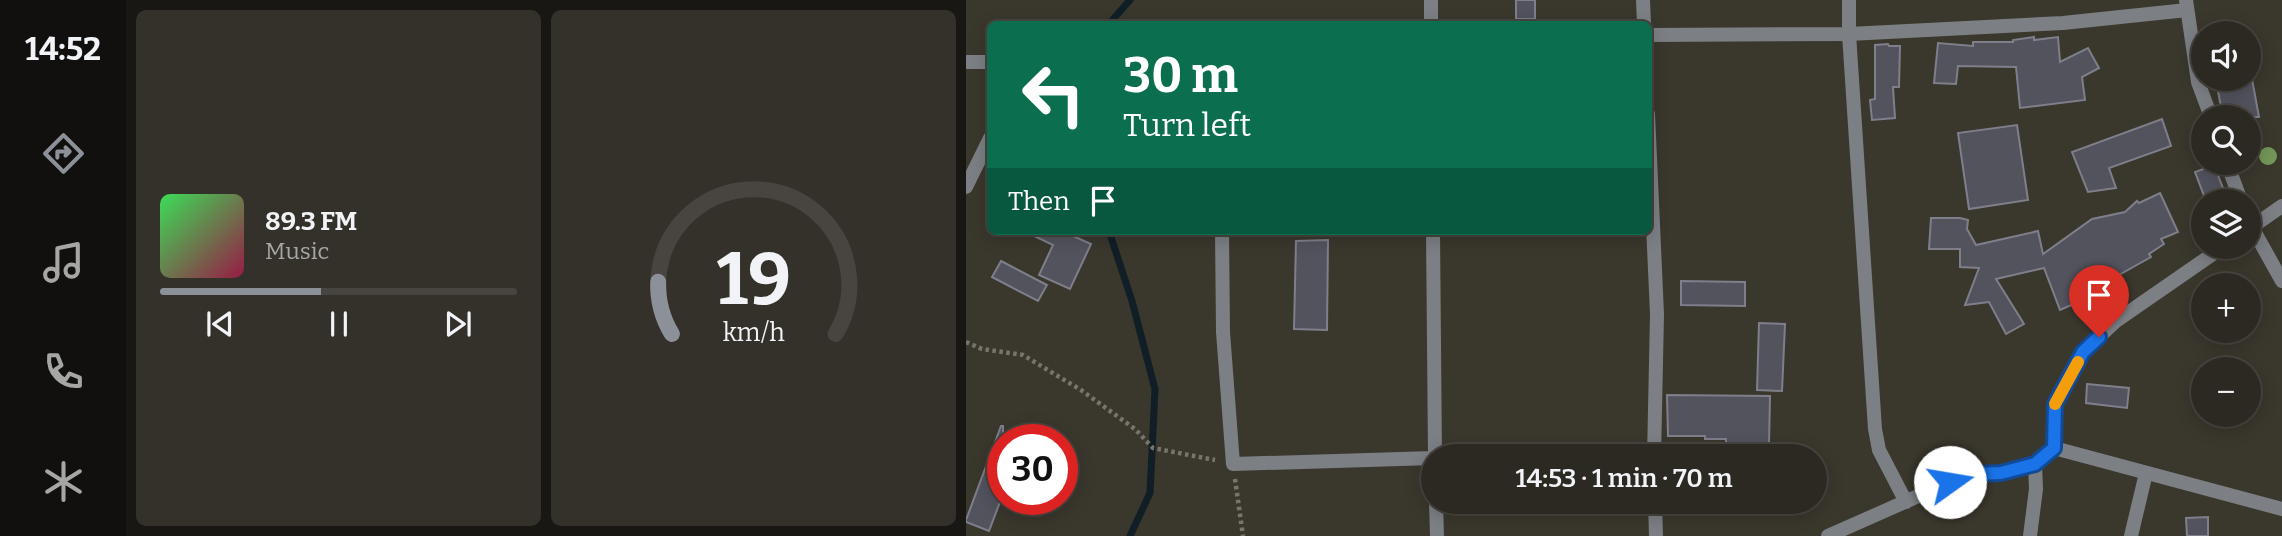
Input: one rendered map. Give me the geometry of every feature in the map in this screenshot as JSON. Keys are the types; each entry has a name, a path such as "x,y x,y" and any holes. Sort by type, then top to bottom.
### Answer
{"street":[{"path":"1431,0 1431,21"},
{"path":"1643,0 1644,21"},
{"path":"1849,0 1875,429 1879,450 1906,502"},
{"path":"1652,35 1849,34 2063,23 2187,5 2198,82 2207,105"},
{"path":"966,62 987,62"},
{"path":"966,187 987,144"},
{"path":"1652,203 1657,314 1654,444"},
{"path":"2261,219 2282,206"},
{"path":"1222,235 1223,332 1233,464 1421,457"},
{"path":"1433,235 1434,444"},
{"path":"2261,247 2282,281"},
{"path":"1828,536 1963,478 1977,474 2001,473 2035,464 2054,448 2055,404 2083,352 2116,321 2206,259"},
{"path":"2054,448 2282,509"},
{"path":"2030,536 2036,489 2035,464"},
{"path":"2131,536 2146,473"},
{"path":"1436,514 1437,536"},
{"path":"1655,514 1656,536"}],"path":[{"path":"966,342 982,349 1023,355 1081,390 1124,421 1153,448 1233,464 1243,536"}],"building":[{"path":"1516,0 1535,0 1535,19 1516,19"},
{"path":"2034,37 2034,40 2058,37 2060,62 2088,48 2099,68 2082,77 2085,100 2020,108 2016,67 1958,66 1956,84 1934,83 1938,43 1973,46 1973,42 2013,42"},
{"path":"1875,45 1900,46 1899,87 1893,87 1895,118 1872,120 1870,100 1875,99"},
{"path":"2218,91 2254,91 2257,105 2221,105"},
{"path":"2162,119 2171,146 2109,168 2116,188 2088,192 2072,152"},
{"path":"2017,125 2028,200 1969,209 1958,133"},
{"path":"2196,175 2218,175 2223,189 2201,189"},
{"path":"2160,193 2178,232 2161,239 2164,244 2149,254 2151,257 2083,300 2060,310 2044,268 1996,279 2024,324 2006,334 1989,302 1965,305 1979,268 1960,267 1960,249 1929,249 1931,218 1960,218 1968,220 1967,229 1976,245 2038,231 2043,254 2092,219 2125,212 2137,201 2139,203"},
{"path":"1032,235 1071,235 1091,244 1070,289 1039,275 1053,245"},
{"path":"1328,240 1327,330 1294,329 1296,241"},
{"path":"1001,261 1047,285 1038,301 992,277"},
{"path":"1681,281 1745,282 1745,306 1681,305"},
{"path":"1759,323 1785,324 1782,391 1757,390"},
{"path":"2087,384 2129,388 2127,408 2086,403"},
{"path":"1667,395 1770,396 1769,444 1726,444 1726,439 1705,439 1705,436 1668,436"},
{"path":"987,464 987,515 995,515 989,531 966,520"},
{"path":"2208,517 2208,536 2187,536 2186,518"}],"waterway":[{"path":"1112,21 1130,0"},
{"path":"1110,235 1132,301 1155,389 1150,493 1130,536"}],"slow traffic":[{"path":"2055,404 2078,362"}],"route":[{"path":"1950,482 1977,474 2001,473 2035,464 2054,448 2055,404 2083,352 2099,337"}]}
